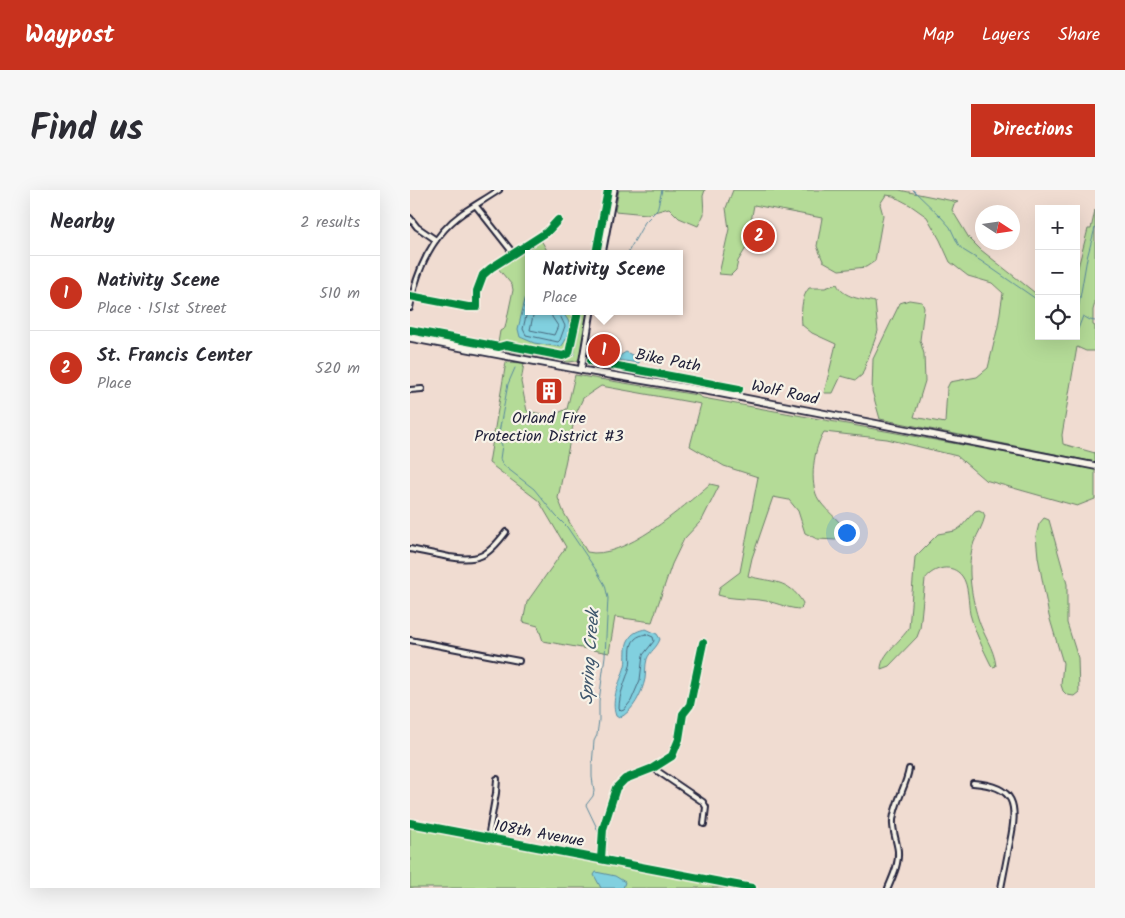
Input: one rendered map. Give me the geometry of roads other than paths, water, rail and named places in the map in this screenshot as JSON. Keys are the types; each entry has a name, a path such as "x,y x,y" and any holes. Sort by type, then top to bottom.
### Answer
{"main road":[{"name":"Wolf Road","path":"410,338 581,370 714,392 1095,466"}],"street":[{"path":"410,308 411,297 422,266 436,240 458,217 499,190"},
{"path":"603,250 614,190"},
{"path":"476,206 513,253"},
{"path":"410,219 417,227 436,240"},
{"path":"411,297 468,308 477,307 477,291 483,276 491,268 547,232 558,220"},
{"path":"581,370 590,315"},
{"path":"410,390 422,389"},
{"path":"410,549 465,560 474,559 485,554 495,546 506,532"},
{"path":"410,640 519,661"},
{"path":"601,859 603,829 616,788 625,779 652,768 672,756 679,739 683,714 690,705 703,643"},
{"path":"652,768 703,802 706,807 704,824"},
{"path":"888,888 895,871 898,856 893,822 909,769"},
{"path":"488,838 497,779"},
{"path":"973,782 1000,788 1014,806 1014,822 1001,888"},
{"name":"108th Avenue","path":"410,823 752,888"}],"water":[{"path":"525,299 525,315 565,315 570,326 561,347 534,343 520,337 518,329"},
{"path":"626,352 640,359 639,363 617,360 616,358"},
{"path":"646,629 657,634 660,639 647,659 645,679 639,696 633,707 619,718 614,710 614,703 616,691 625,666 627,642 634,633"},
{"path":"596,872 615,876 625,882 623,888 601,888 594,875"}],"waterway":[{"name":"Spring Creek","path":"629,250 645,222 657,210 662,190"},
{"path":"913,190 950,227 963,250 1035,298"},
{"path":"1080,298 1087,258 1095,228"},
{"name":"Spring Creek","path":"574,355 581,315"},
{"path":"1080,324 1083,316 1095,321"},
{"name":"Spring Creek","path":"515,368 508,384 498,438 502,445 500,459 503,465 534,489 567,527 605,585 608,598 599,720 597,735 594,741 592,765 594,791 593,796 586,805 599,835"}],"place":[{"name":"St. Francis Center","path":"759,236"},
{"name":"Nativity Scene","path":"604,350"},
{"name":"Orland Fire Protection District #3","path":"549,391"}]}
